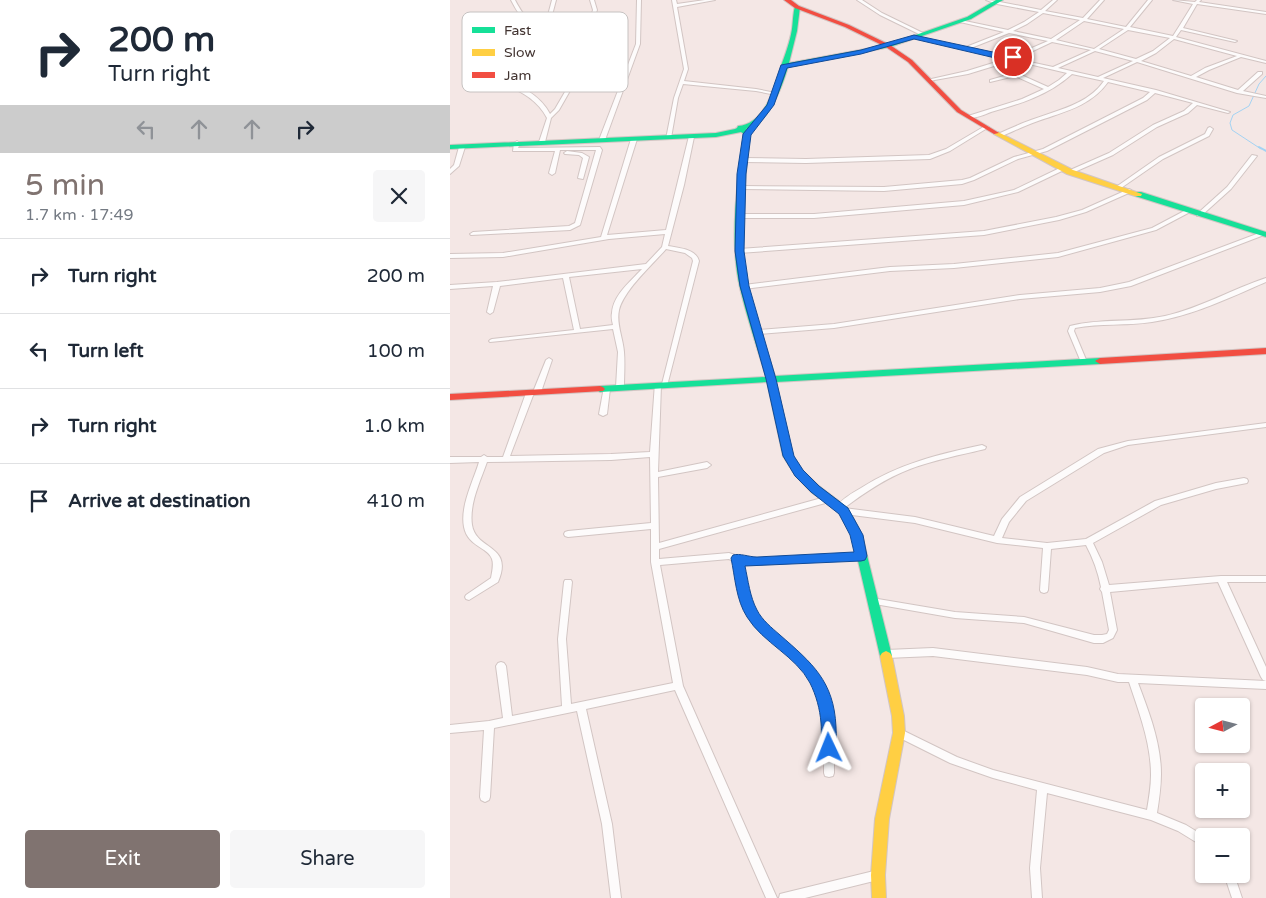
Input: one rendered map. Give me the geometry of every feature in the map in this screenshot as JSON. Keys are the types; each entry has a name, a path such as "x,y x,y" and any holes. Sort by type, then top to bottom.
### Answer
{"street":[{"path":"513,0 521,12"},
{"path":"592,0 594,12"},
{"path":"628,71 638,44 640,0"},
{"path":"668,138 676,98 686,69 674,3 713,0"},
{"path":"787,0 798,11 847,26 888,46 910,61 959,111 1032,153 1067,170 1264,235"},
{"path":"860,0 919,36 1008,59 1154,91 1228,112"},
{"path":"967,48 1009,31 1042,13 1054,0"},
{"path":"929,80 996,66 1051,41 1084,20 1102,0"},
{"path":"1052,69 1095,50 1126,28 1150,0"},
{"path":"1175,0 1266,13"},
{"path":"1097,79 1140,60 1173,37 1181,29 1199,0"},
{"path":"784,66 888,46 961,21 996,1 1042,13 1173,37 1266,62"},
{"path":"450,147 696,137 742,133 770,105 784,66 798,11"},
{"path":"961,21 1140,60 1191,78 1239,92 1266,97"},
{"path":"1181,29 1235,41"},
{"path":"1191,78 1212,66 1242,55"},
{"path":"996,66 1048,88"},
{"path":"970,117 1021,101 1061,83 1070,73"},
{"path":"1239,92 1260,73"},
{"path":"992,81 1017,74"},
{"path":"1000,135 1032,121 1058,113 1091,97 1100,90 1106,81"},
{"path":"682,82 756,90 774,94"},
{"path":"742,188 884,189 948,184 972,179 1002,164 1044,150 1073,137 1149,96 1154,91"},
{"path":"521,92 543,105 549,118"},
{"path":"542,142 549,118 567,92"},
{"path":"602,140 620,92"},
{"path":"543,105 561,102"},
{"path":"741,216 814,216 964,203 1016,191 1111,154 1155,126 1186,112 1196,103"},
{"path":"743,160 851,160 930,157 948,150 987,127"},
{"path":"1119,187 1161,158 1207,135 1210,129"},
{"path":"696,137 742,133"},
{"path":"742,133 743,160 739,251 744,286 771,379 788,456 799,473 815,489 842,509 856,535 886,654 898,716 899,733 882,819 878,875 879,898"},
{"path":"620,387 621,352 615,312 619,300 665,247 696,137"},
{"path":"609,237 603,234 634,139"},
{"path":"473,234 570,228 578,224 599,150 594,148 558,151 515,150 517,144"},
{"path":"450,172 456,166 462,146"},
{"path":"552,173 558,151"},
{"path":"558,151 580,154 586,157 582,178"},
{"path":"1199,215 1229,188 1254,156"},
{"path":"739,251 984,233 1057,219 1084,211 1129,191"},
{"path":"744,286 890,269 954,266 1058,255 1154,229 1188,211"},
{"path":"450,256 503,255 609,237 668,232"},
{"path":"758,332 834,326 1020,297 1087,292 1124,286 1264,235"},
{"path":"665,247 687,252 695,257 696,261 661,384 654,454 655,562 678,686 772,898"},
{"path":"450,287 497,284 648,266"},
{"path":"566,276 570,303 576,315 577,332"},
{"path":"1084,362 1071,332 1072,327 1141,322 1165,318 1266,280"},
{"path":"490,312 497,284"},
{"path":"492,342 616,327"},
{"path":"450,397 1266,351"},
{"path":"506,458 549,360"},
{"path":"603,414 606,388"},
{"path":"997,540 1005,521 1023,499 1101,451 1128,443 1266,425"},
{"path":"842,509 868,486 909,466 982,447"},
{"path":"450,460 611,457 654,454"},
{"path":"469,597 495,580 499,563 496,555 473,538 468,528 470,500 484,458"},
{"path":"654,475 707,466"},
{"path":"842,509 915,520 997,540 1047,546 1088,542 1158,503 1216,486 1244,481"},
{"path":"654,547 830,499"},
{"path":"568,534 654,526"},
{"path":"872,601 955,614 1024,620 1084,637 1103,639 1110,636 1112,630 1101,568 1096,552 1088,542"},
{"path":"1044,590 1047,546"},
{"path":"655,562 729,556 747,562 757,562 861,556"},
{"path":"737,558 745,599 752,614 764,628 809,669 817,681 824,700 828,721 829,773"},
{"path":"1104,589 1221,580 1266,579"},
{"path":"1221,580 1266,677"},
{"path":"567,709 562,639 568,582"},
{"path":"886,654 933,652 1069,668 1132,679 1266,685"},
{"path":"501,666 508,721"},
{"path":"1132,679 1143,705 1153,749 1156,770 1152,816"},
{"path":"450,730 508,721 678,686"},
{"path":"581,706 608,824 616,898"},
{"path":"485,797 489,724"},
{"path":"899,733 954,760 993,774 1152,816 1182,828 1195,836"},
{"path":"1037,898 1035,868 1042,787"},
{"path":"784,898 878,875"},
{"path":"1232,883 1237,898"}],"waterway":[{"path":"1261,149 1232,130 1230,123 1233,115 1249,106 1259,84 1266,76"},
{"path":"1259,147 1266,151"}],"traffic: fast":[{"path":"784,66 888,46 969,18 1000,0"},
{"path":"753,125 766,110 783,73 792,44 797,7"},
{"path":"450,147 716,135 737,131 756,121"},
{"path":"740,127 747,134 742,174 739,251 744,287 771,379 788,456 799,473 815,489 844,511 857,535 886,656"},
{"path":"1138,194 1266,235"},
{"path":"600,389 1100,361"}],"traffic: slow":[{"path":"996,133 1070,172 1138,194"},
{"path":"879,898 878,875 882,819 899,733 898,716 886,656"}],"traffic: jam":[{"path":"787,0 797,7 847,26 888,46 910,61 959,111 996,133"},
{"path":"1100,361 1266,351"},
{"path":"450,397 600,389"}],"route":[{"path":"829,748 828,721 824,700 817,681 809,669 764,628 752,614 745,599 737,558 747,562 757,562 861,556 854,528 844,511 815,489 793,466 788,456 771,379 744,286 739,251 742,174 747,134 759,116 770,105 784,66 888,46 914,37 1008,59 1013,57"}]}
